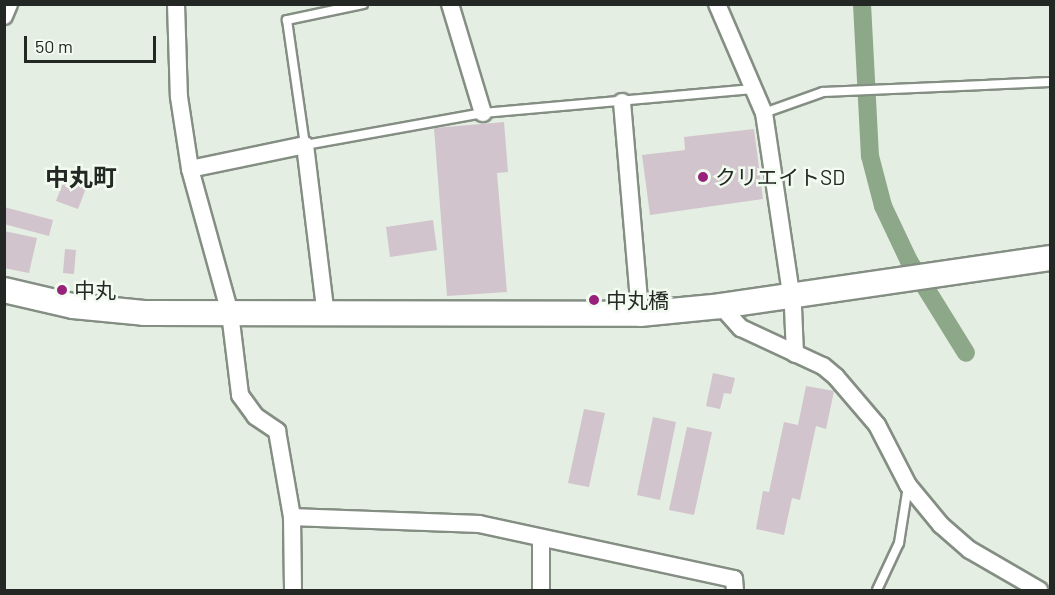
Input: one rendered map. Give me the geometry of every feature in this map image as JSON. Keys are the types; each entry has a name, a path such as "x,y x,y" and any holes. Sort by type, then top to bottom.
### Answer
{"street":[{"path":"4,16 9,4"},
{"path":"176,4 179,98 190,169 230,313 240,394 255,416 277,431 292,517 293,591"},
{"path":"450,4 483,113"},
{"path":"717,4 764,113 788,296 793,308 795,354"},
{"path":"622,102 640,314"},
{"path":"190,169 305,145 326,315"},
{"path":"4,290 104,310 326,315 640,314 721,306 924,274 1050,258"},
{"path":"721,306 741,328 823,366 855,395 877,425 908,485 941,525 970,550 1039,591"},
{"path":"292,517 480,524 541,540 734,579 735,591"},
{"path":"541,540 541,591"}],"lane":[{"path":"363,4 287,20 305,145 483,113 753,89"},
{"path":"764,113 823,92 1050,82"},
{"path":"877,591 899,543 908,485"}],"building":[{"path":"504,122 508,172 497,173 507,292 447,296 434,128"},
{"name":"クリエイトSD","path":"754,129 763,199 650,215 642,155 685,150 684,137"},
{"path":"64,180 86,188 78,209 56,201"},
{"path":"4,207 53,220 49,236 4,224"},
{"path":"433,220 437,250 390,257 386,227"},
{"path":"4,231 37,238 29,273 4,268"},
{"path":"65,249 76,250 74,274 63,273"},
{"path":"713,373 735,378 731,394 724,393 720,409 706,406"},
{"path":"806,386 834,391 826,429 816,426 800,500 792,498 784,535 756,529 763,491 769,492 784,422 798,425"},
{"path":"584,409 605,413 589,487 568,483"},
{"path":"653,417 676,422 660,500 637,495"},
{"path":"687,427 712,432 694,515 669,510"}],"waterway":[{"path":"862,4 870,156 883,206 909,261 966,353"}],"place":[{"name":"クリエイトSD","path":"703,177"},
{"name":"中丸","path":"62,290"},
{"name":"中丸橋","path":"594,300"}],"district":[{"name":"中丸町","path":"81,177"}]}
